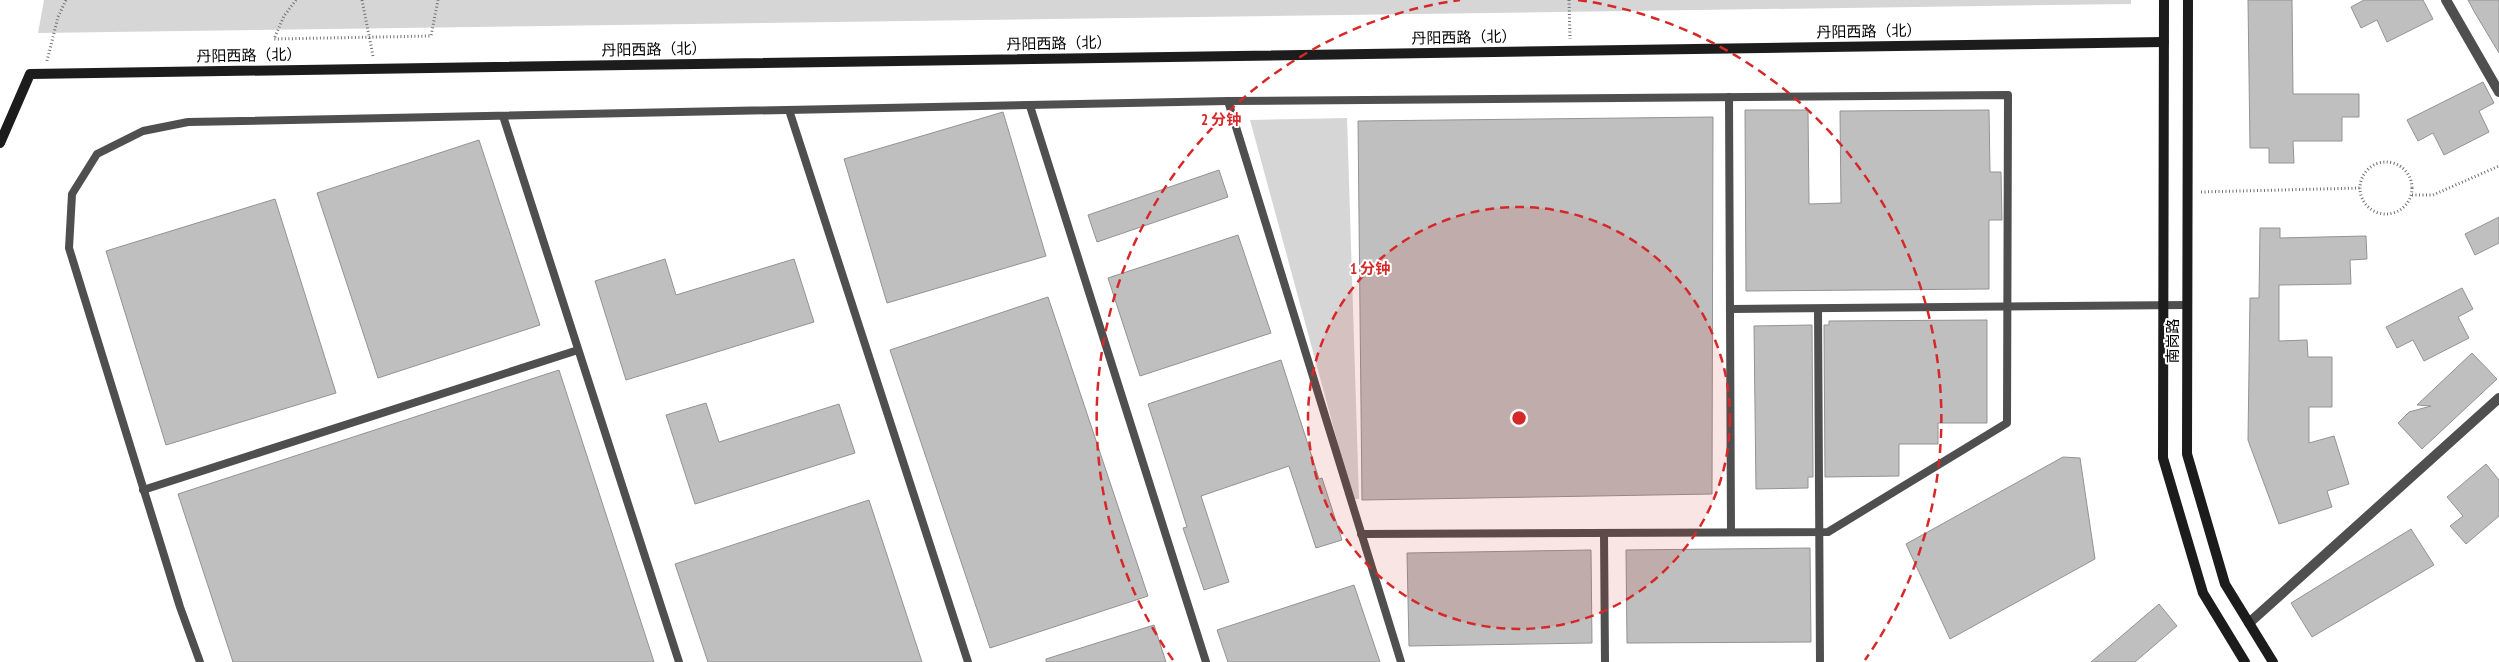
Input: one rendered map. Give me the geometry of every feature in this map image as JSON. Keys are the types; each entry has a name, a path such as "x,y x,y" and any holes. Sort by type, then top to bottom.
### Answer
{"street":[{"name":"南岗路","path":"2164,0 2163,458 2203,593 2245,662"},
{"name":"南岗路","path":"2188,0 2187,454 2225,584 2273,662"},
{"path":"2446,0 2499,92"},
{"name":"丹阳西路（北）","path":"44,73 2164,42"},
{"path":"0,143 30,74 44,73"},
{"path":"2249,623 2499,398"}],"lane":[{"path":"200,662 180,607 69,248 72,194 97,154 143,131 188,122 1228,101 2008,95 2007,423 1828,532 1361,534"},
{"path":"1729,97 1731,532"},
{"path":"1228,101 1401,662"},
{"path":"1030,106 1206,662"},
{"path":"788,110 968,662"},
{"path":"503,116 679,662"},
{"path":"1731,310 2187,305"},
{"path":"1818,308 1820,662"},
{"path":"143,490 578,350"},
{"path":"1604,533 1605,662"}],"path":[{"path":"44,73 58,17 66,0"},
{"path":"296,0 284,16 274,40 431,36 438,0"},
{"path":"362,0 376,68"},
{"path":"1569,0 1570,50"},
{"path":"2390,162 2406,171 2410,178 2412,195 2408,202 2395,213 2378,213 2365,204 2360,188 2366,171 2373,166 2390,162"},
{"path":"2412,195 2433,195 2499,166"},
{"path":"2188,192 2360,188"}],"shaded area":[{"path":"44,0 2131,0 2131,4 38,33"},
{"path":"1347,118 1359,499 1353,499 1250,120"}],"building":[{"path":"2248,0 2292,0 2293,94 2359,94 2359,117 2342,117 2342,141 2293,141 2294,163 2269,163 2269,148 2250,148"},
{"path":"2364,0 2423,0 2433,19 2387,42 2377,20 2361,28 2351,7"},
{"path":"2468,0 2499,0 2499,53 2475,13"},
{"path":"2483,82 2494,103 2479,111 2489,132 2444,155 2433,133 2418,141 2407,120"},
{"path":"1745,110 1808,110 1809,204 1841,203 1840,111 1989,110 1990,172 2001,172 2002,220 1989,220 1989,289 1746,291"},
{"path":"1003,112 1046,256 887,303 844,159"},
{"path":"1713,117 1712,494 1362,500 1358,121"},
{"path":"479,140 540,325 378,378 317,193"},
{"path":"1219,170 1228,197 1097,242 1088,215"},
{"path":"275,199 336,393 166,445 106,251"},
{"path":"2499,217 2499,243 2475,255 2465,234"},
{"path":"2260,228 2280,228 2280,238 2366,236 2367,259 2350,260 2351,284 2279,285 2279,341 2307,340 2308,357 2332,357 2332,407 2309,407 2309,443 2334,436 2349,484 2327,491 2332,507 2279,524 2248,440 2250,298 2259,298"},
{"path":"1238,235 1271,333 1140,376 1108,278"},
{"path":"665,259 676,295 794,259 814,322 626,380 595,281"},
{"path":"2462,288 2473,309 2458,317 2469,338 2424,361 2413,340 2397,348 2386,327"},
{"path":"1048,297 1148,596 990,648 890,350"},
{"path":"1987,320 1987,423 1938,423 1938,444 1899,444 1899,476 1825,477 1824,325 1829,325 1829,321"},
{"path":"1812,325 1813,477 1808,477 1808,488 1756,489 1754,326"},
{"path":"2472,353 2497,379 2422,449 2398,423 2409,412 2431,406 2417,405"},
{"path":"1281,360 1319,479 1322,478 1342,540 1316,548 1289,466 1201,496 1229,582 1204,590 1183,528 1187,527 1148,404"},
{"path":"559,370 654,662 233,662 178,494"},
{"path":"706,403 719,442 839,404 855,453 695,504 666,415"},
{"path":"2063,457 2080,458 2095,559 1950,639 1906,544"},
{"path":"2486,464 2499,480 2499,516 2466,544 2450,526 2463,516 2447,497"},
{"path":"869,500 922,662 708,662 675,564"},
{"path":"2411,529 2434,565 2312,637 2291,603"},
{"path":"1810,548 1811,642 1627,643 1626,550"},
{"path":"1591,550 1592,643 1409,646 1407,553"},
{"path":"1354,585 1380,662 1228,662 1217,630"},
{"path":"2159,604 2177,626 2135,662 2091,662"},
{"path":"1154,625 1166,662 1046,662 1046,659"}]}
